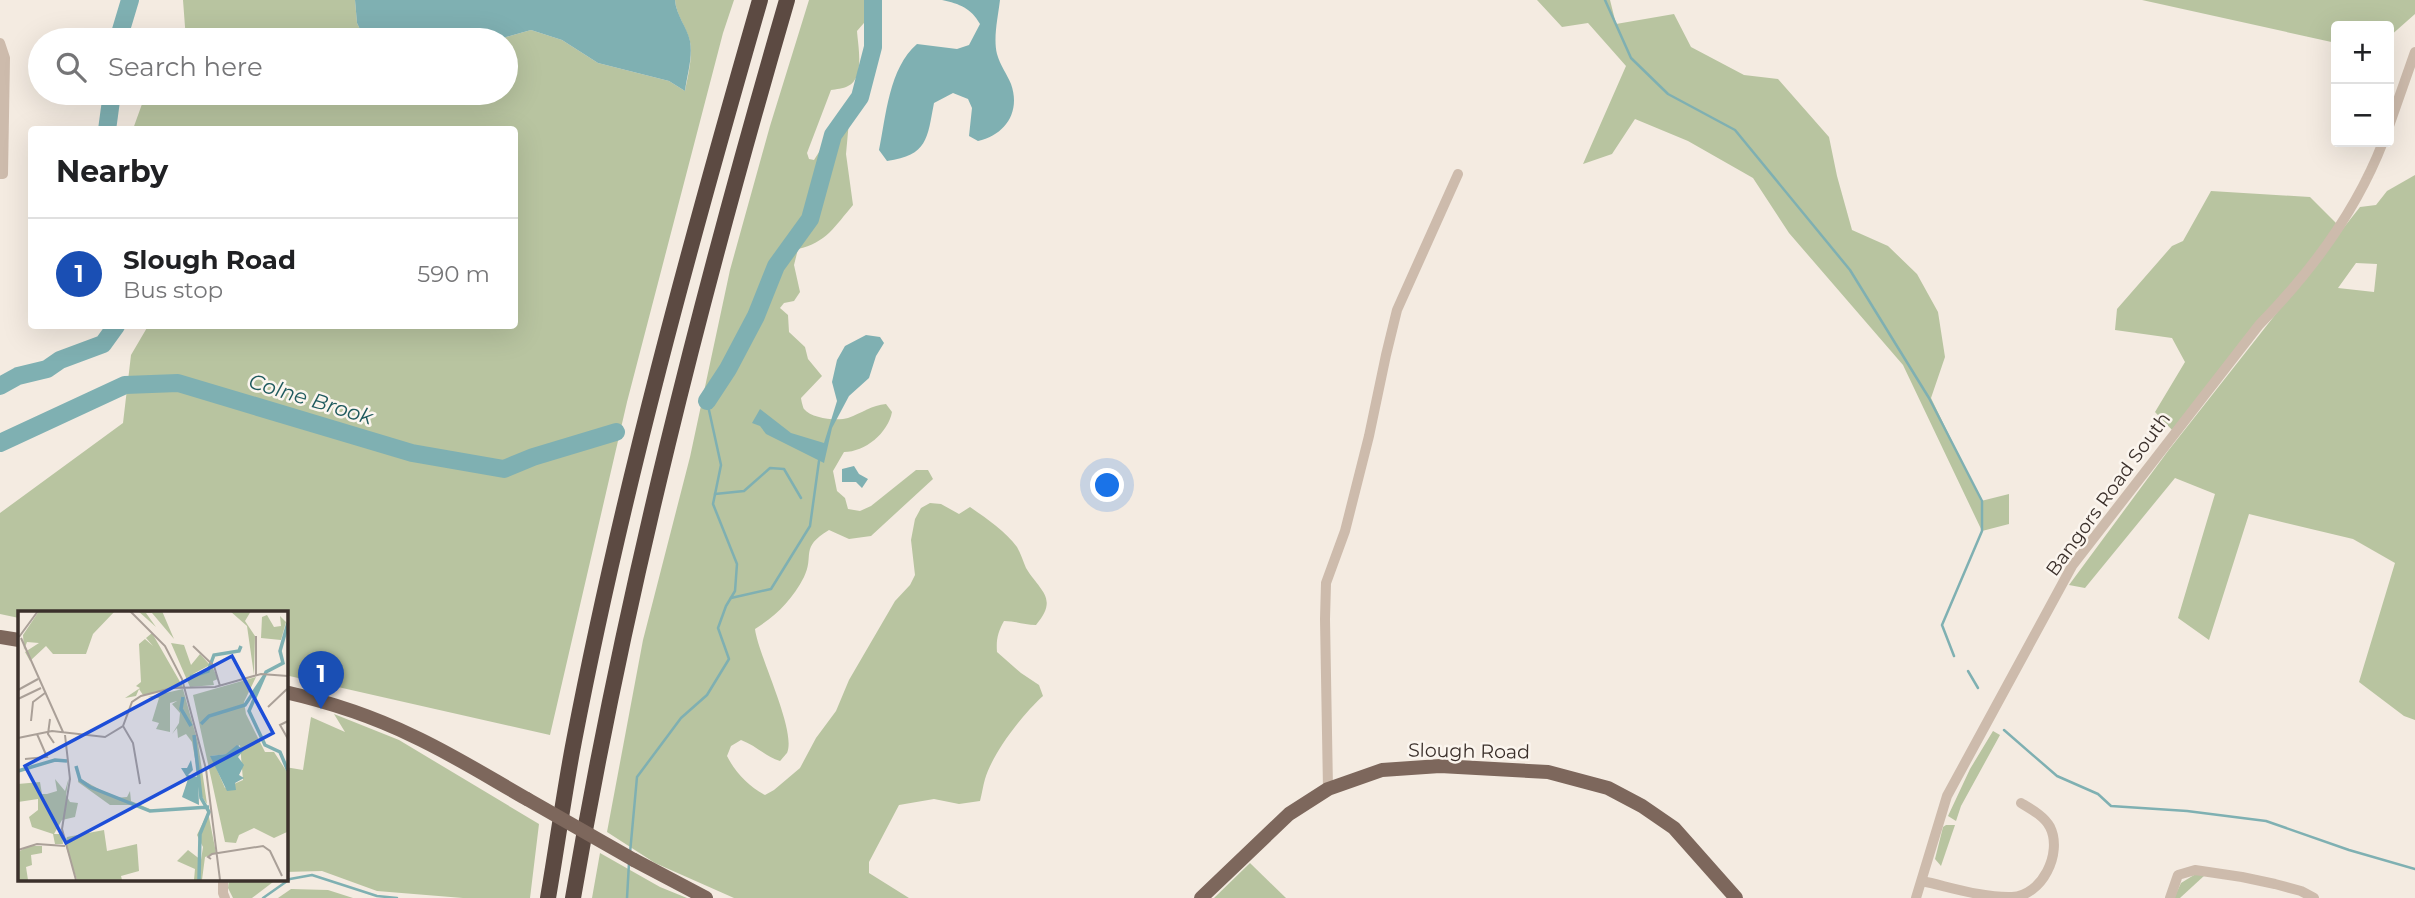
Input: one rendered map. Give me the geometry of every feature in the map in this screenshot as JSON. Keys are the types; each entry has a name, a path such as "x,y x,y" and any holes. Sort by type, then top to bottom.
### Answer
{"highway":[{"path":"548,898 574,741 642,439 713,163 760,0"},
{"path":"573,898 639,561 670,428 739,166 788,0"}],"main road":[{"path":"0,637 18,640"},
{"path":"287,692 314,698 370,717 414,736 706,898"},
{"name":"Slough Road","path":"1201,898 1289,814 1328,789 1382,770 1440,766 1548,772 1608,789 1642,806 1674,828 1736,898"}],"street":[{"path":"0,43 5,58 3,174 0,174"},
{"path":"2394,112 2415,52"},
{"name":"Bangors Road South","path":"1916,898 1947,796 2072,566 2259,325 2283,300 2331,239 2362,189 2381,147"},
{"path":"1328,789 1326,583 1345,531 1397,310 1458,174"},
{"path":"1922,881 1983,894 2014,897 2032,891 2047,873 2053,846 2050,827 2039,814 2021,803"},
{"path":"2170,864 2178,875"},
{"path":"2178,875 2195,870 2242,877 2301,891 2314,898"},
{"path":"2170,898 2178,875"},
{"path":"223,880 225,898"}],"green space":[{"path":"183,0 355,0 359,28 185,28"},
{"path":"675,0 734,0 723,33 627,402 550,735 287,675 287,611 18,611 18,618 0,614 0,513 123,423 131,355 146,329 518,329 518,126 134,126 142,105 518,105 518,34 531,30 562,40 598,63 669,81 685,91 691,50"},
{"path":"809,0 870,0 870,16 857,31 857,76 848,86 831,90 807,153 809,159 814,160 843,114 849,121 846,154 853,205 823,238 798,249 794,265 800,292 794,301 784,303 780,308 788,315 789,332 805,347 808,359 822,376 801,398 802,404 804,409 813,415 832,419 848,418 886,404 892,412 881,434 860,449 844,452 833,471 837,491 845,498 848,509 860,511 871,506 916,470 928,470 933,479 871,536 849,539 829,530 814,542 804,577 794,593 777,612 755,629 787,728 787,753 780,761 741,740 731,746 727,756 743,778 765,795 800,768 816,738 836,711 849,680 895,601 910,585 915,575 911,540 915,519 921,508 930,503 941,504 959,514 970,507 1002,531 1017,547 1026,568 1047,601 1043,616 1036,625 1004,621 999,632 997,652 1039,685 1043,696 1018,723 995,757 985,779 980,801 959,804 934,799 899,805 869,862 869,873 909,898 734,898 655,863 607,832 643,640 690,457 730,270"},
{"path":"1537,0 1610,0 1616,24 1674,14 1691,47 1744,75 1778,79 1829,137 1852,230 1888,246 1917,274 1938,312 1945,357 1931,398 1981,501 2009,494 2009,524 1982,531 1903,365 1789,233 1753,178 1688,141 1635,119 1612,154 1583,164 1626,66 1588,23 1562,27"},
{"path":"2142,0 2415,0 2415,14 2394,33 2394,21 2331,21 2331,42"},
{"path":"2415,175 2415,720 2404,716 2359,682 2395,563 2353,539 2249,514 2209,640 2178,618 2215,494 2175,478 2085,588 2069,585 2168,451 2360,207 2376,205 2387,191","holes":["2356,263 2377,264 2374,292 2338,288"]},
{"path":"2211,191 2310,197 2339,226 2174,432 2155,412 2185,362 2172,338 2115,330 2117,309 2172,246 2183,241"},
{"path":"334,714 399,740 539,824 530,898 463,898 377,891 322,871 287,872 287,767 303,770 311,717 345,732"},
{"path":"1993,731 2000,735 1961,806 1956,821 1948,816 1970,769"},
{"path":"1955,825 1941,866 1935,859 1943,827"},
{"path":"600,853 660,887 687,898 592,898"},
{"path":"1250,863 1286,898 1214,898"},
{"path":"2194,875 2205,875 2180,898 2174,898 2181,883"},
{"path":"229,880 276,880 252,898 233,898 228,888"},
{"path":"291,889 328,890 353,898 278,898"}],"water":[{"path":"355,0 675,0 677,11 689,36 690,60 685,91 669,81 598,63 562,40 531,30 518,34 518,28 359,28"},
{"path":"942,0 1000,0 996,48 1014,94 1012,113 996,134 978,141 969,136 972,108 968,99 953,93 934,103 927,136 918,150 887,161 879,150 887,108 900,66 908,54 917,44 957,49 969,45 980,24 973,14 964,8"},
{"path":"866,335 880,337 884,343 876,356 869,378 849,396 832,428 824,463 766,434 760,426 752,423 760,409 791,433 824,443 837,401 832,382 837,360 845,346"},
{"path":"854,466 859,474 868,479 862,488 856,482 842,482 842,469"}],"waterway":[{"path":"122,28 130,0"},
{"name":"Colne Brook","path":"707,401 728,369 756,316 776,266 810,219 833,135 860,97 873,47 873,0"},
{"path":"1605,0 1631,58 1668,94 1735,130 1850,270 1929,398 1982,501 1982,531 1942,625 1954,656"},
{"path":"108,126 110,105"},
{"path":"0,386 18,376 47,369 60,360 103,344 114,329"},
{"name":"Colne Brook","path":"0,443 125,385 178,383 412,453 504,469 533,457 616,432"},
{"path":"630,853 637,777 681,718 707,695 729,659 718,628 735,591 737,564 713,504 721,465 707,401"},
{"path":"731,598 771,589 810,526 819,461"},
{"path":"715,494 744,491 770,468 784,469 801,498"},
{"path":"1968,671 1978,688"},
{"path":"2004,730 2057,776 2098,794 2111,806 2187,811 2266,821 2349,850 2415,869"},
{"path":"627,898 629,863"},
{"path":"263,898 290,879 312,875 377,896 397,898"}],"place":[{"name":"Slough Road","path":"321,709"}]}
